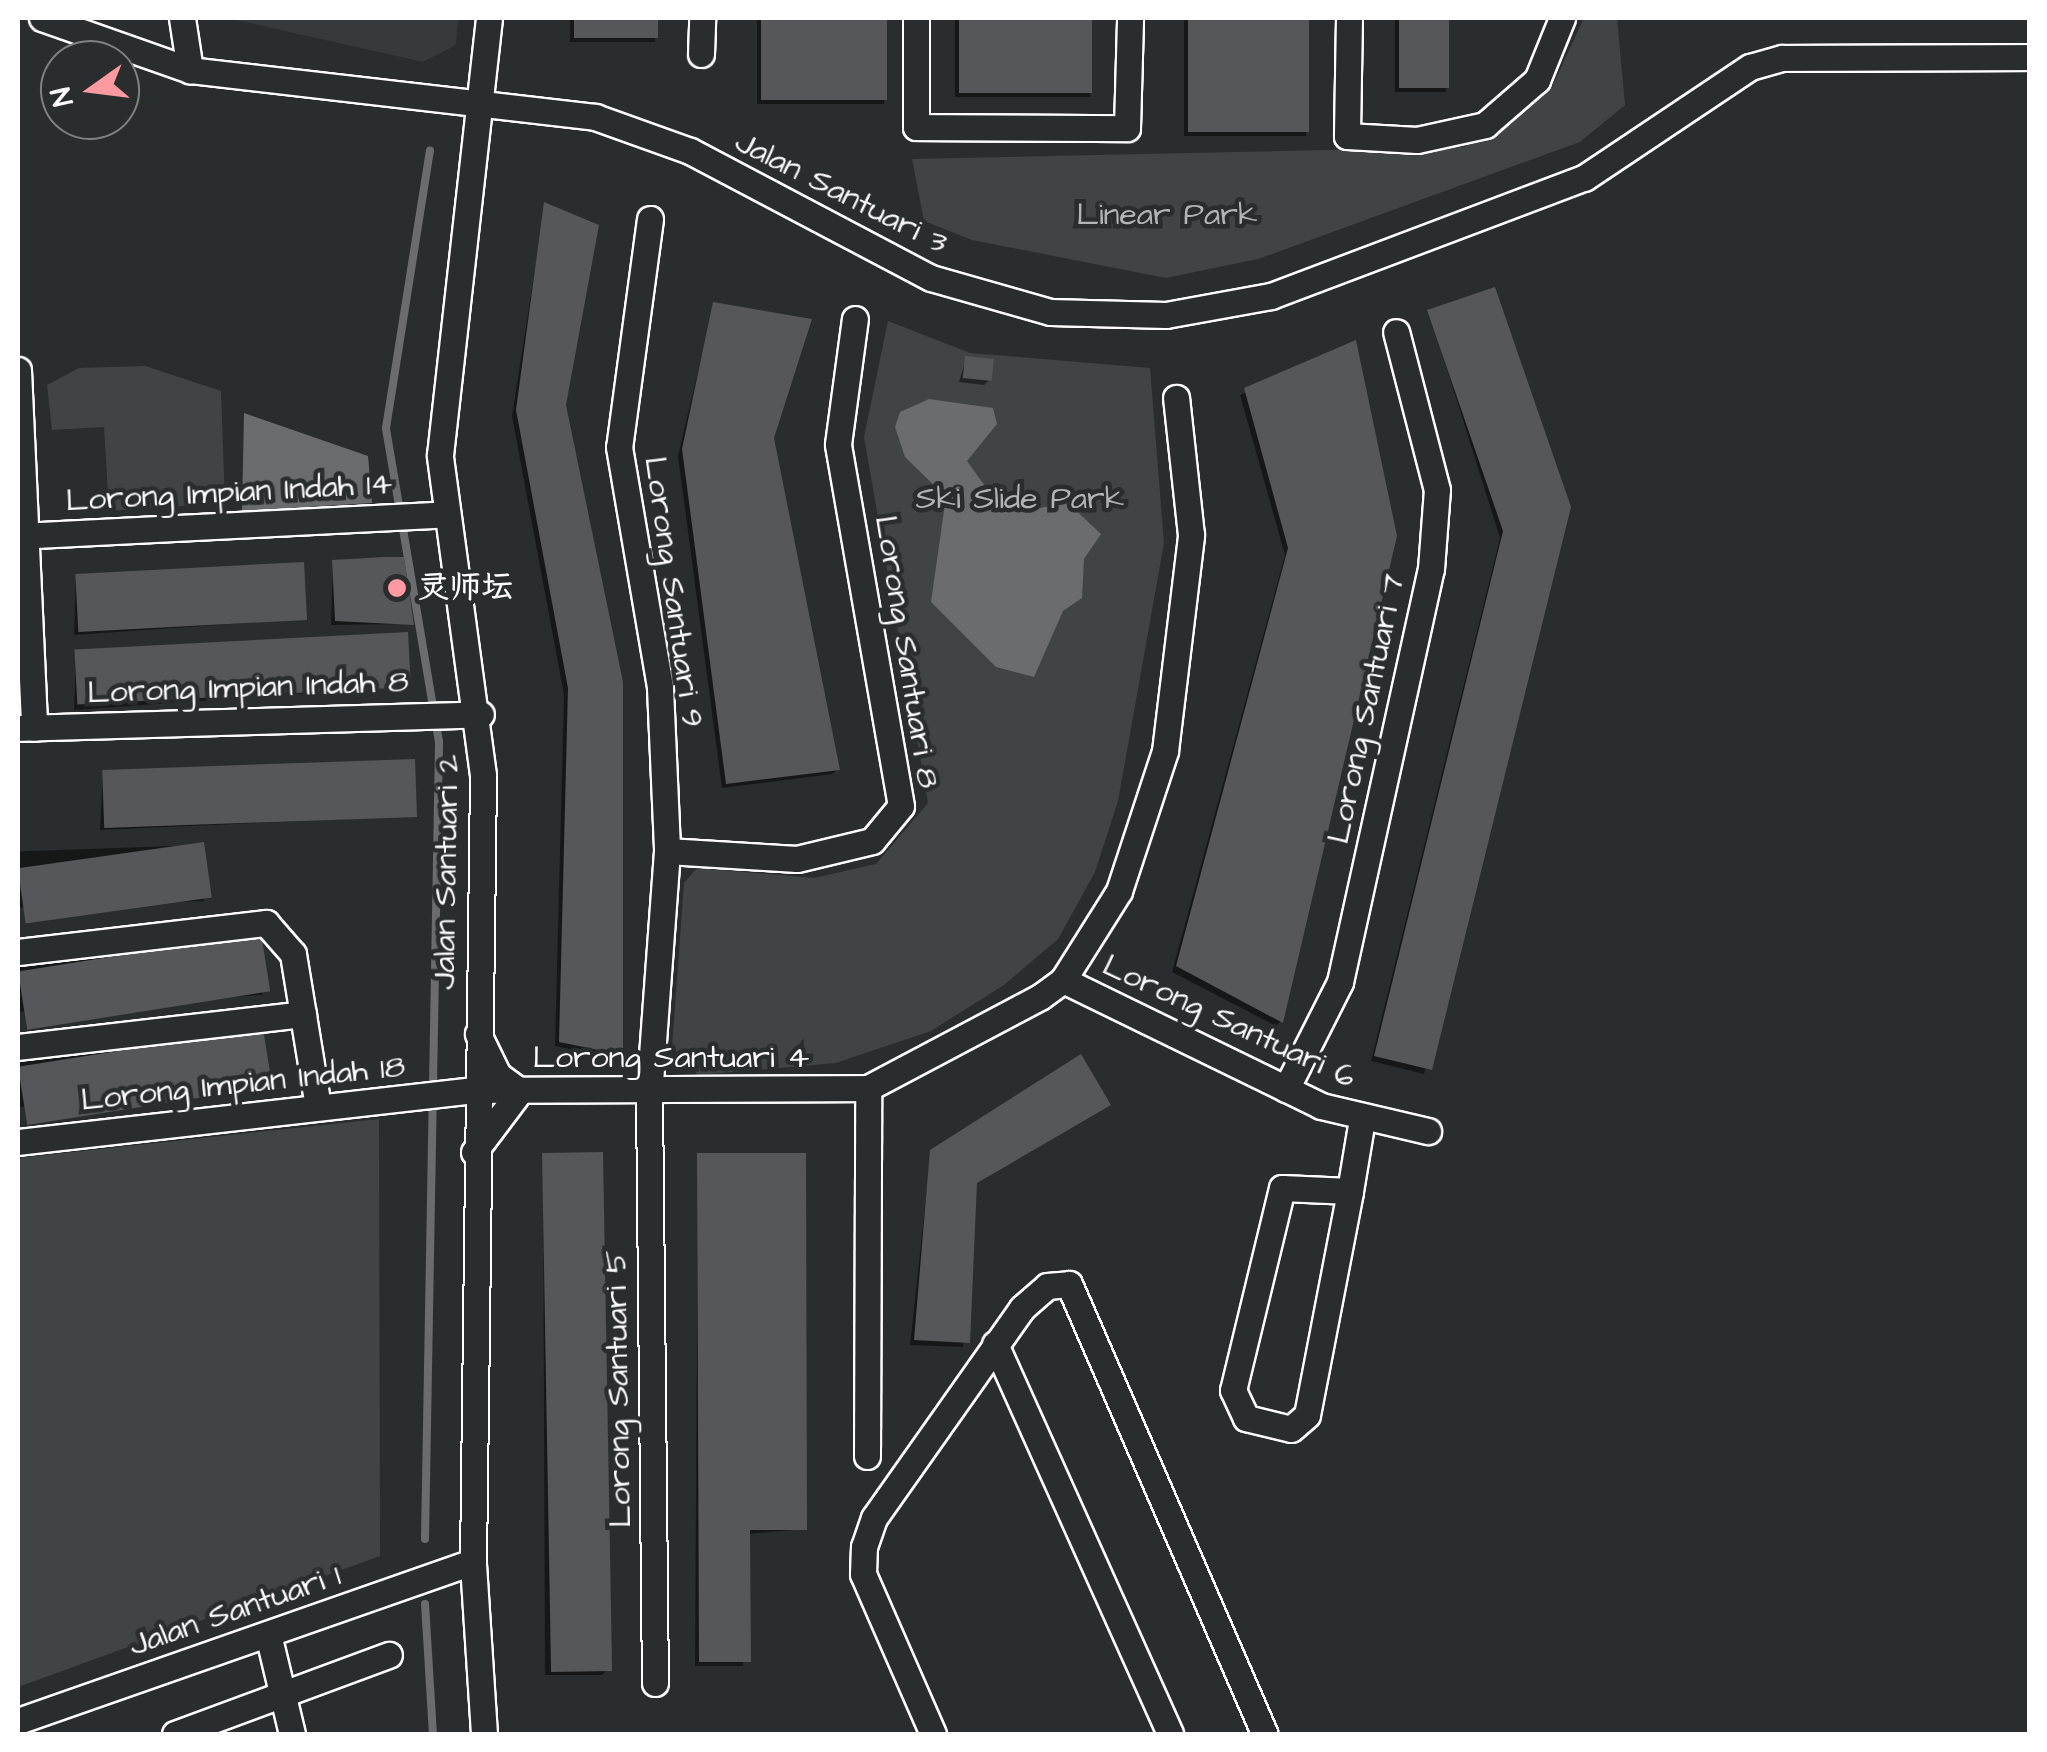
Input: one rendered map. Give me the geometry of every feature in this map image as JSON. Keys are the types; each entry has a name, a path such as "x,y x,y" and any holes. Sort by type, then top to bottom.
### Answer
{"street":[{"name":"Jalan Santuari 3","path":"42,18 190,70 594,117 690,152 931,278 1050,312 1166,315 1270,296 1584,178 1721,82 1782,58 2030,57"},
{"path":"182,18 190,70"},
{"name":"Jalan Santuari 2","path":"484,1734 473,1562 476,1030 471,714 435,515 489,18"},
{"path":"701,54 702,18"},
{"path":"916,18 916,127 1128,128 1130,18"},
{"path":"1349,18 1347,136 1418,140 1486,124 1536,80 1562,18"},
{"name":"Lorong Santuari 9","path":"649,1095 667,851 660,688 619,447 650,219"},
{"name":"Lorong Santuari 8","path":"667,851 798,859 872,841 901,806 838,444 855,319"},
{"name":"Lorong Santuari 7","path":"1286,1089 1340,982 1431,569 1438,490 1396,332"},
{"path":"18,370 26,728"},
{"name":"Lorong Santuari 4","path":"475,1090 649,1095 868,1088 958,1047 1063,980 1120,891 1165,750 1192,534 1176,398"},
{"name":"Lorong Impian Indah 14","path":"22,536 435,515"},
{"name":"Lorong Impian Indah 8","path":"26,728 471,714"},
{"path":"18,952 266,923 293,954 318,1107"},
{"name":"Lorong Santuari 6","path":"1063,980 1286,1089 1362,1118 1428,1131"},
{"path":"18,1047 303,1014"},
{"path":"474,1152 520,1091 498,1075 476,1030"},
{"path":"867,1456 868,1088"},
{"name":"Lorong Impian Indah 18","path":"18,1142 475,1090"},
{"name":"Lorong Santuari 5","path":"649,1095 655,1683"},
{"path":"1350,1191 1282,1188 1233,1390 1246,1418 1292,1429 1307,1415 1350,1191 1362,1118"},
{"path":"933,1734 863,1574 864,1546 995,1344 1046,1286 1069,1284 1081,1299 1266,1734"},
{"path":"995,1344 1170,1734"},
{"name":"Jalan Santuari 1","path":"18,1721 473,1562"},
{"path":"268,1634 292,1734"},
{"path":"175,1734 389,1655"}],"shaded area":[{"path":"227,18 458,18 456,45 423,62"},
{"path":"929,399 993,408 997,424 967,461 992,496 1018,512 1068,503 1101,534 1084,559 1082,598 1063,611 1034,677 996,667 931,602 946,497 905,457 895,427 900,412"},
{"path":"244,413 368,456 372,503 242,511"}],"green space":[{"name":"Linear Park","path":"1584,18 1617,18 1625,105 1580,142 1258,259 1166,278 972,240 924,221 912,159 1464,147 1552,87"},
{"name":"Ski Slide Park","path":"888,321 970,353 1150,368 1164,543 1118,801 1095,872 1058,939 1004,985 931,1031 836,1063 698,1075 672,1047 684,883 697,868 814,878 876,864 928,803 864,437"},
{"path":"145,366 221,391 225,503 109,511 104,427 52,430 47,385 79,368"},
{"path":"379,1119 380,1556 18,1687 18,1158"}],"building":[{"path":"574,18 658,18 658,38 574,38"},
{"path":"761,18 887,18 887,100 761,100"},
{"path":"959,18 1092,18 1092,93 959,93"},
{"path":"1188,18 1309,18 1309,132 1188,132"},
{"path":"1399,18 1449,18 1449,88 1399,88"},
{"path":"544,202 599,225 566,405 623,682 623,1055 559,1042 568,688 516,410"},
{"path":"1495,287 1571,507 1432,1070 1374,1056 1503,531 1427,310"},
{"path":"713,302 812,319 774,438 840,770 726,784 682,449"},
{"path":"1356,340 1397,536 1283,1023 1176,966 1288,548 1244,388"},
{"path":"965,356 994,359 992,381 963,378"},
{"path":"404,557 414,625 335,621 332,560"},
{"path":"304,562 307,620 78,632 75,574"},
{"path":"408,632 411,687 77,704 74,649"},
{"path":"415,759 417,817 104,828 102,770"},
{"path":"204,842 212,897 26,924 18,868"},
{"path":"261,933 270,991 27,1030 18,971"},
{"path":"263,1028 272,1086 27,1125 18,1067"},
{"path":"1081,1054 1111,1105 977,1183 970,1343 914,1340 930,1150"},
{"path":"603,1152 612,1671 551,1672 542,1153"},
{"path":"697,1153 806,1153 807,1530 750,1530 751,1662 699,1662"}],"waterway":[{"path":"425,1539 439,742 386,428 430,150"},
{"path":"425,1604 433,1734"}],"place":[{"name":"灵师坛","path":"397,588"}]}
